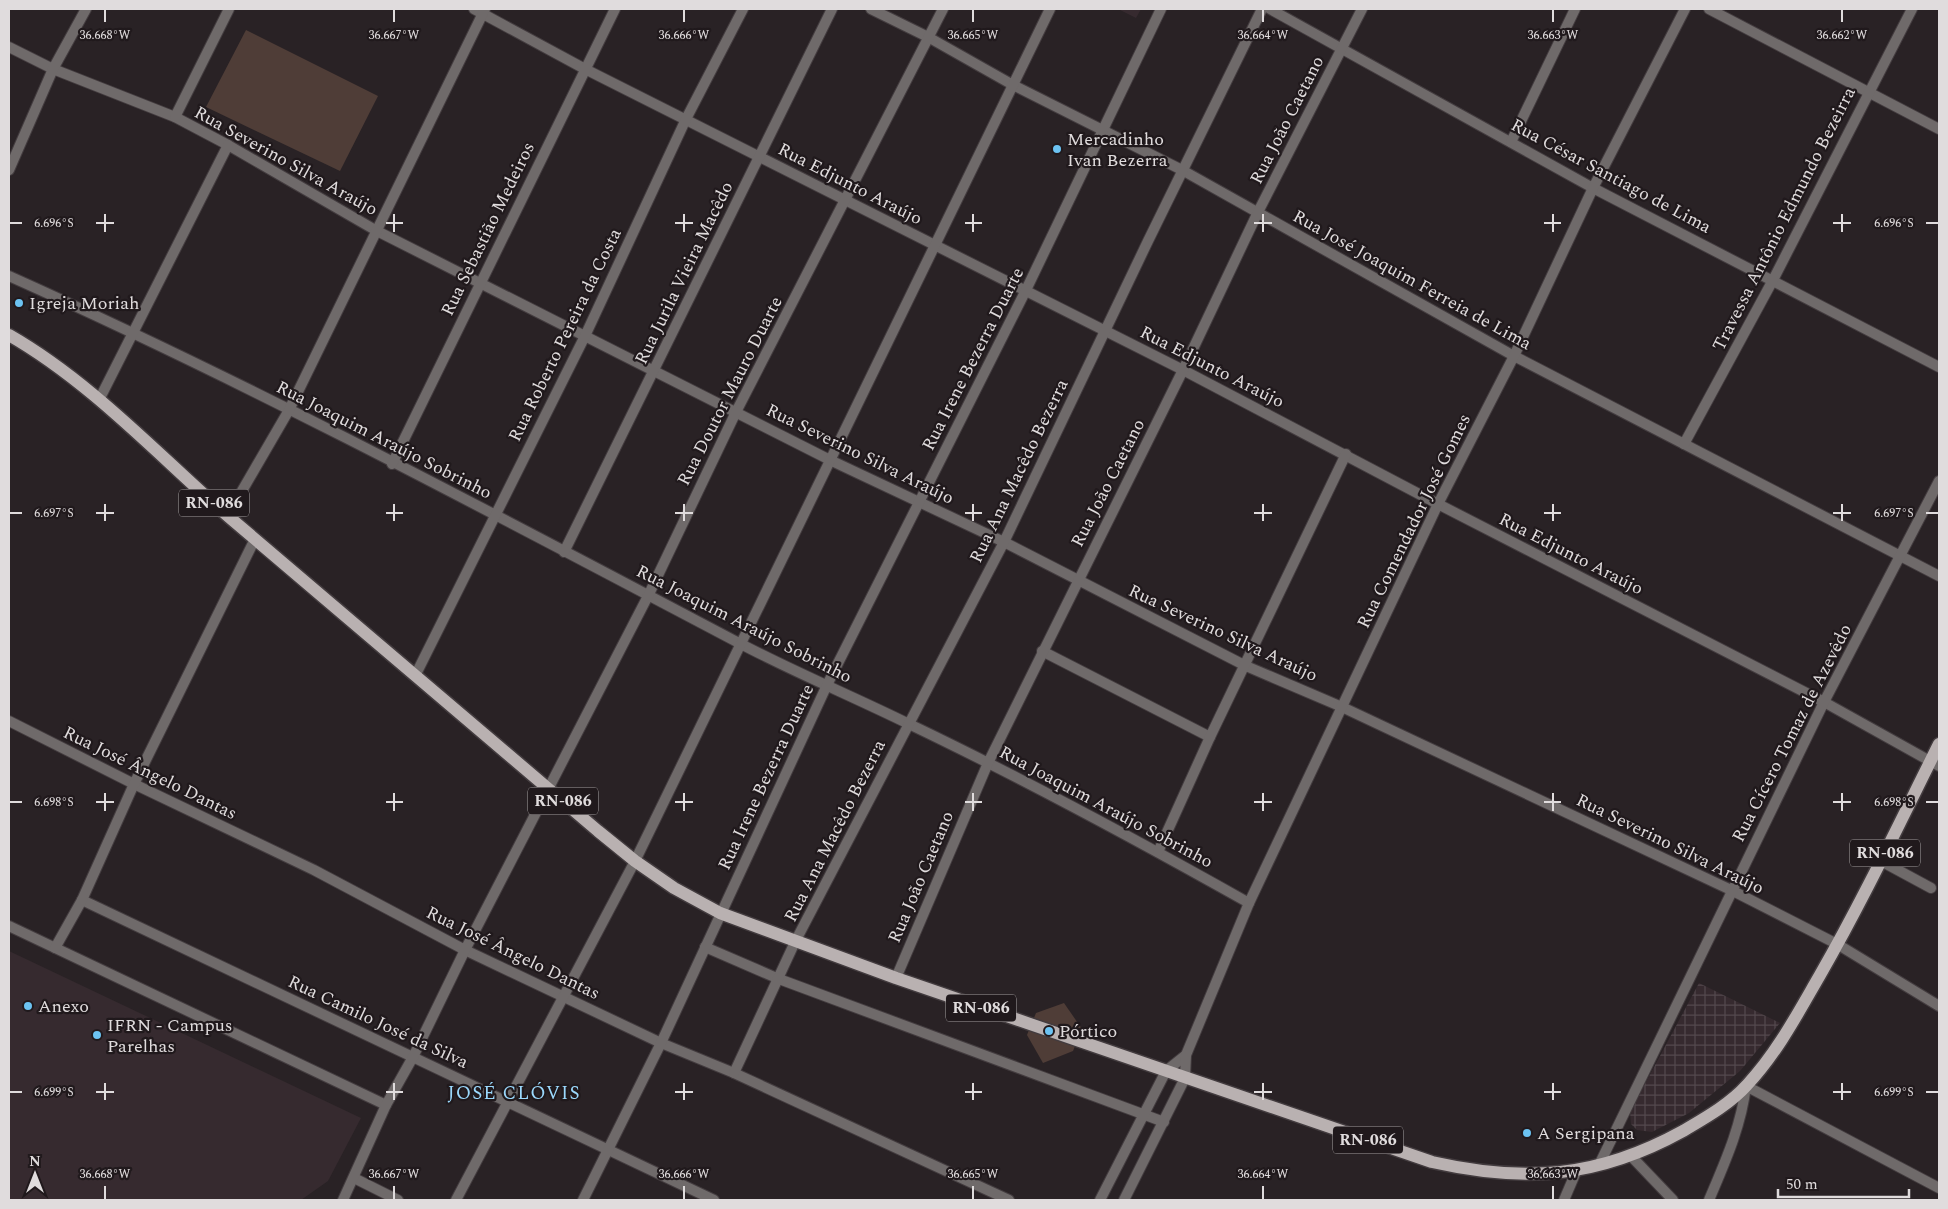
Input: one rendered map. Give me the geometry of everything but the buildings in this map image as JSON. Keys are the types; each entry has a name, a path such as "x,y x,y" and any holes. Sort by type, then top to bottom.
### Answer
{"main road":[{"name":"RN-086","path":"9,335 28,346 99,400 255,539 635,861 674,888 720,913 896,978 1432,1162 1472,1171 1518,1175 1576,1172 1631,1156 1699,1122 1746,1086 1789,1030 1838,944 1935,763 1939,744"}],"street":[{"path":"9,170 53,69 86,9"},
{"path":"175,117 229,9"},
{"name":"Rua Sebastião Medeiros","path":"392,464 615,9"},
{"name":"Rua Roberto Pereira da Costa","path":"416,674 585,336 686,120 742,9"},
{"name":"Rua Jurila Vieira Macêdo","path":"564,552 832,9"},
{"name":"Rua José Joaquim Ferreia de Lima","path":"871,9 928,37 1012,85 1104,129 1182,170 1514,356 1939,576"},
{"name":"Rua Doutor Mauro Duarte","path":"343,1200 386,1105 414,1057 465,950 649,594 736,412 942,9"},
{"path":"456,1200 635,861 832,461 1050,9"},
{"name":"Rua Irene Bezerra Duarte","path":"583,1200 661,1043 827,685 1026,290 1161,9"},
{"name":"Rua Ana Macêdo Bezerra","path":"734,1073 795,942 1004,542 1182,170 1262,9"},
{"name":"Rua César Santiago de Lima","path":"1270,9 1593,188 1939,367"},
{"name":"Rua João Caetano","path":"896,978 988,763 1183,370 1258,212 1362,9"},
{"path":"1512,142 1575,9"},
{"name":"Rua Comendador José Gomes","path":"1185,1078 1186,1055 1248,903 1438,504 1514,356 1593,188 1685,9"},
{"path":"1709,9 1939,129"},
{"name":"Travessa Antônio Edmundo Bezeirra","path":"1684,444 1773,280 1868,91 1912,9"},
{"path":"228,515 289,410 377,231 481,10"},
{"name":"Rua Edjunto Araújo","path":"481,10 585,68 1183,370 1438,504 1824,702 1935,763"},
{"name":"Rua Severino Silva Araújo","path":"9,48 53,69 175,117 228,145 377,231 832,461 1004,542 1246,666 1342,706 1731,890 1838,944 1939,1006"},
{"path":"99,400 228,145"},
{"name":"Rua Joaquim Araújo Sobrinho","path":"9,276 135,332 649,594 742,645 988,763 1158,852 1248,903"},
{"path":"1158,852 1210,737 1246,666 1346,454"},
{"name":"Rua Cícero Tomaz de Azevêdo","path":"1600,1165 1731,890 1824,702 1939,481"},
{"path":"55,948 82,900 134,784 255,539"},
{"path":"1042,651 1210,737"},
{"name":"Rua José Ângelo Dantas","path":"9,721 134,784 314,870 465,950 661,1043 734,1073 1008,1200"},
{"path":"1881,861 1931,888"},
{"name":"Rua Camilo José da Silva","path":"82,900 714,1200"},
{"path":"9,926 386,1105"},
{"path":"705,947 779,979 1164,1122"},
{"name":"Rua Comendador José Gomes","path":"1166,1071 1186,1055"},
{"path":"1100,1200 1166,1071"},
{"path":"1124,1200 1185,1078"},
{"path":"1709,1200 1736,1134 1743,1110 1746,1086 1939,1188"},
{"path":"1631,1156 1673,1200"},
{"path":"1564,1200 1576,1172"},
{"path":"354,1178 398,1200"}],"shaded area":[{"path":"1118,9 1141,9 1136,18"},
{"path":"246,30 378,96 340,171 206,107"},
{"name":"IFRN - Campus Parelhas","path":"9,951 361,1118 328,1181 301,1200 9,1200"},
{"path":"1699,983 1780,1023 1740,1071 1689,1113 1652,1132 1637,1130 1631,1124 1630,1112"},
{"path":"1064,1003 1082,1029 1073,1051 1043,1063 1027,1035 1036,1013"}],"place":[{"name":"Mercadinho Ivan Bezerra","path":"1057,149"},
{"name":"Igreja Moriah","path":"19,303"},
{"name":"Anexo","path":"28,1006"},
{"name":"Pórtico","path":"1049,1031"},
{"name":"IFRN - Campus Parelhas","path":"97,1035"},
{"name":"A Sergipana","path":"1527,1133"}],"district":[{"name":"JOSÉ CLÓVIS","path":"514,1093"}]}
